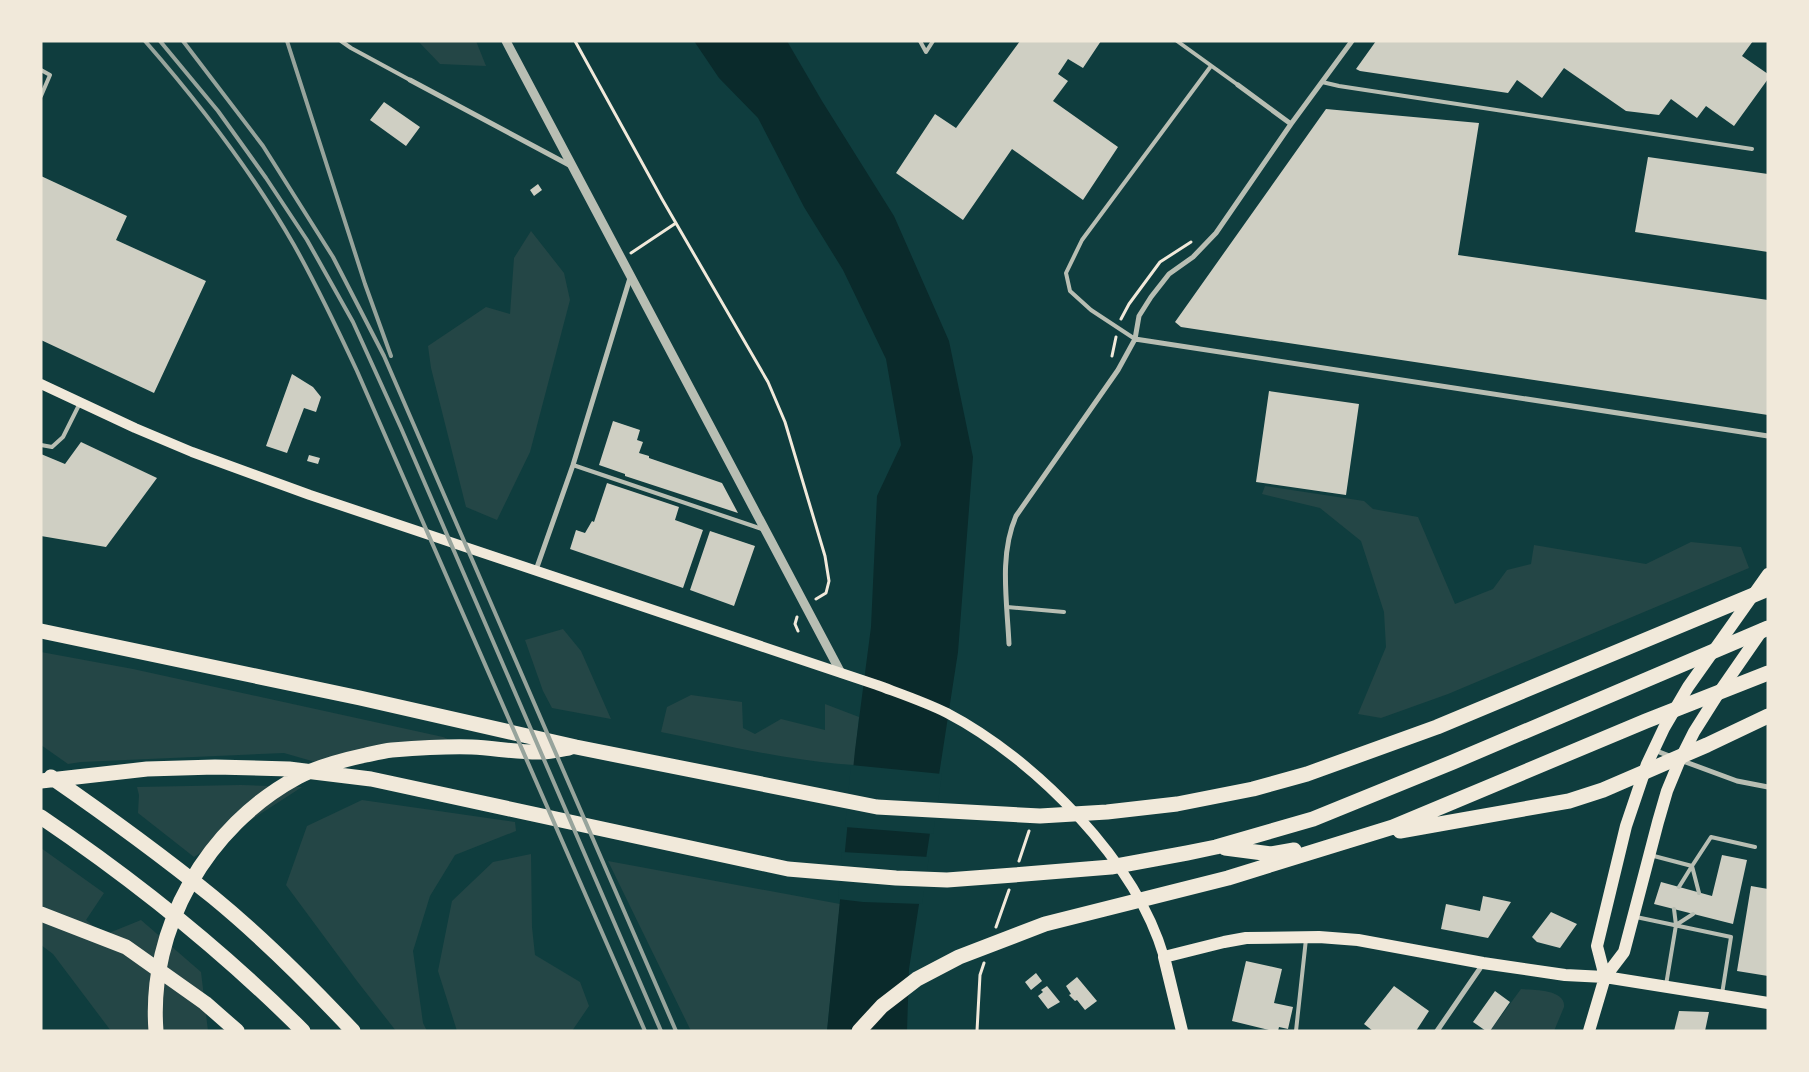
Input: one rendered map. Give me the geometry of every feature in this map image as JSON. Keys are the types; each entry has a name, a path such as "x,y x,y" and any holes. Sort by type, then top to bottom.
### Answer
{"highway":[{"path":"41,631 360,698 576,747 877,807 1040,816 1107,812 1177,804 1253,790 1328,768 1437,727 1768,589"},
{"path":"41,781 147,769 215,767 289,769 371,779 788,869 947,880 1111,867 1216,847 1313,819 1453,762 1768,628"},
{"path":"859,1031 882,1006 917,979 959,957 1045,924 1228,878 1393,827 1637,725 1768,673"},
{"path":"1216,847 1271,854 1569,801 1603,790 1768,716"},
{"path":"156,1031 154,1014 156,980 164,942 178,904 199,868 226,833 252,809 298,777 338,761 391,750 470,747 544,752 576,747"},
{"path":"41,771 112,821 214,898 312,988 353,1031"},
{"path":"41,817 117,870 188,926 240,971 303,1031"},
{"path":"41,914 126,947 205,1003 237,1031"}],"main road":[{"path":"41,384 192,452 310,495 904,695 933,707 980,733 1010,754 1044,783 1072,810 1120,868 1157,933 1182,1031"},
{"path":"1605,978 1597,946 1626,826 1640,781 1673,710 1768,574"},
{"path":"1589,1031 1605,978 1624,952 1662,806 1680,760 1694,732 1718,694 1768,623"},
{"path":"1164,957 1246,938 1306,937 1358,940 1483,963 1605,978 1768,1003"}],"street":[{"path":"506,41 841,673"},
{"path":"1008,644 1007,546 1009,532 1016,516 1118,370 1135,339 1139,316 1151,296 1169,274 1193,257 1216,234 1352,41"},
{"path":"410,80 574,168"},
{"path":"1238,85 1292,124"},
{"path":"536,570 572,465 630,278"},
{"path":"1135,339 1768,436"},
{"path":"1653,750 1737,781 1768,787"},
{"path":"1436,1031 1483,963"}],"lane":[{"path":"341,41 410,80"},
{"path":"920,41 926,52 933,41"},
{"path":"1177,41 1238,85"},
{"path":"1135,339 1091,310 1070,291 1066,273 1082,240 1211,66"},
{"path":"41,70 50,75 41,96"},
{"path":"1322,82 1752,149"},
{"path":"41,445 52,447 63,437 80,403"},
{"path":"572,465 765,530"},
{"path":"1007,607 1064,612"},
{"path":"1679,887 1711,836 1755,847"},
{"path":"1649,855 1692,866"},
{"path":"1692,866 1699,892"},
{"path":"1666,987 1676,925 1674,909"},
{"path":"1676,925 1693,914"},
{"path":"1633,916 1731,937 1722,996"},
{"path":"1296,1031 1306,937"}],"path":[{"path":"575,41 676,223 768,382 785,422 825,556 829,581 826,593 813,601"},
{"path":"621,259 676,223"},
{"path":"1110,363 1122,316 1129,304 1160,262 1196,239"},
{"path":"798,631 795,624 800,612"},
{"path":"1018,863 1031,825"},
{"path":"996,928 1012,882"},
{"path":"977,1031 980,975 986,956"}],"shaded area":[{"path":"418,41 476,41 486,66 440,64"},
{"path":"694,41 787,41 894,216 949,341 973,457 958,652 909,969 907,1031 827,1031 855,750 871,627 877,496 901,445 886,359 843,270 804,207 758,118 719,78"},
{"path":"531,231 564,273 570,300 530,452 497,520 466,507 431,368 428,346 486,307 510,314 514,258"},
{"path":"1265,486 1364,501 1373,509 1418,517 1455,604 1493,589 1507,570 1531,564 1534,545 1646,564 1691,542 1741,547 1749,568 1448,694 1381,718 1358,714 1386,647 1384,612 1361,541 1320,508 1262,494"},
{"path":"563,629 581,651 611,719 552,708 543,691 525,640"},
{"path":"41,652 133,669 443,737 470,749 376,752 336,768 284,753 68,764 41,745"},
{"path":"691,695 742,702 743,728 755,734 781,719 825,730 825,704 859,717 854,765 781,756 661,732 667,707"},
{"path":"241,785 302,787 194,857 138,813 139,795 137,787"},
{"path":"362,800 515,822 516,831 455,855 430,896 413,951 423,1023 427,1031 396,1031 286,885 307,826"},
{"path":"41,848 104,893 86,920 104,935 141,920 201,972 208,1031 111,1031 53,954 41,945"},
{"path":"531,854 532,927 535,955 580,982 589,1006 572,1031 457,1031 438,971 452,901 493,862"},
{"path":"608,861 840,904 827,1031 691,1031"},
{"path":"1521,989 1540,990 1560,997 1564,1007 1554,1031 1490,1031"}],"pier":[{"path":"851,765 942,774 933,834 845,827"},
{"path":"842,852 929,857 922,904 863,902 838,899"}],"building":[{"path":"1020,41 1101,41 1083,68 1068,59 1058,74 1068,81 1053,101 1118,147 1083,200 1012,149 963,220 896,173 935,114 956,128"},
{"path":"1376,41 1753,41 1742,56 1768,74 1768,79 1734,126 1706,106 1697,118 1671,99 1659,115 1626,111 1564,68 1542,98 1517,80 1508,93 1356,69"},
{"path":"384,102 420,127 406,146 370,120"},
{"path":"1326,109 1479,123 1458,255 1768,300 1768,415 1181,327 1175,322"},
{"path":"1648,157 1768,174 1768,252 1635,232"},
{"path":"41,176 127,216 116,240 206,281 154,393 41,340"},
{"path":"538,184 542,190 534,196 530,190"},
{"path":"292,374 313,387 321,397 316,412 304,408 287,453 266,446"},
{"path":"1269,391 1359,404 1346,495 1256,482"},
{"path":"613,421 640,430 637,440 643,442 639,453 722,483 738,513 625,476 625,474 599,465"},
{"path":"81,442 157,478 106,547 41,536 41,454 65,464"},
{"path":"309,455 320,458 318,464 307,461"},
{"path":"607,483 679,507 675,520 703,530 683,588 570,549 576,530 585,533 592,521 594,522"},
{"path":"710,531 755,546 734,606 690,590"},
{"path":"1722,855 1747,860 1733,924 1654,904 1661,882 1712,896"},
{"path":"1751,886 1768,889 1768,976 1737,971"},
{"path":"1483,896 1511,902 1488,938 1441,929 1446,904 1480,911"},
{"path":"1551,912 1577,924 1560,948 1537,942 1532,937"},
{"path":"1246,961 1282,969 1274,1003 1293,1007 1288,1029 1279,1027 1278,1031 1273,1031 1232,1021"},
{"path":"1036,973 1042,981 1031,990 1025,982"},
{"path":"1077,977 1097,1001 1085,1010 1077,1000 1075,1001 1069,995 1071,994 1066,986"},
{"path":"1047,986 1060,1002 1048,1009 1038,996 1043,992 1041,990"},
{"path":"1394,986 1429,1011 1416,1031 1373,1031 1364,1024"},
{"path":"1495,991 1510,1002 1490,1031 1486,1031 1473,1022"},
{"path":"1679,1011 1709,1012 1705,1031 1674,1031"}],"railway":[{"path":"145,41 186,89 243,165 278,218 319,292 357,371 645,1031"},
{"path":"160,41 218,111 266,178 307,240 353,322 401,428 661,1031"},
{"path":"183,41 263,146 333,257 384,356 676,1031"},
{"path":"287,41 365,284 391,356"}]}
